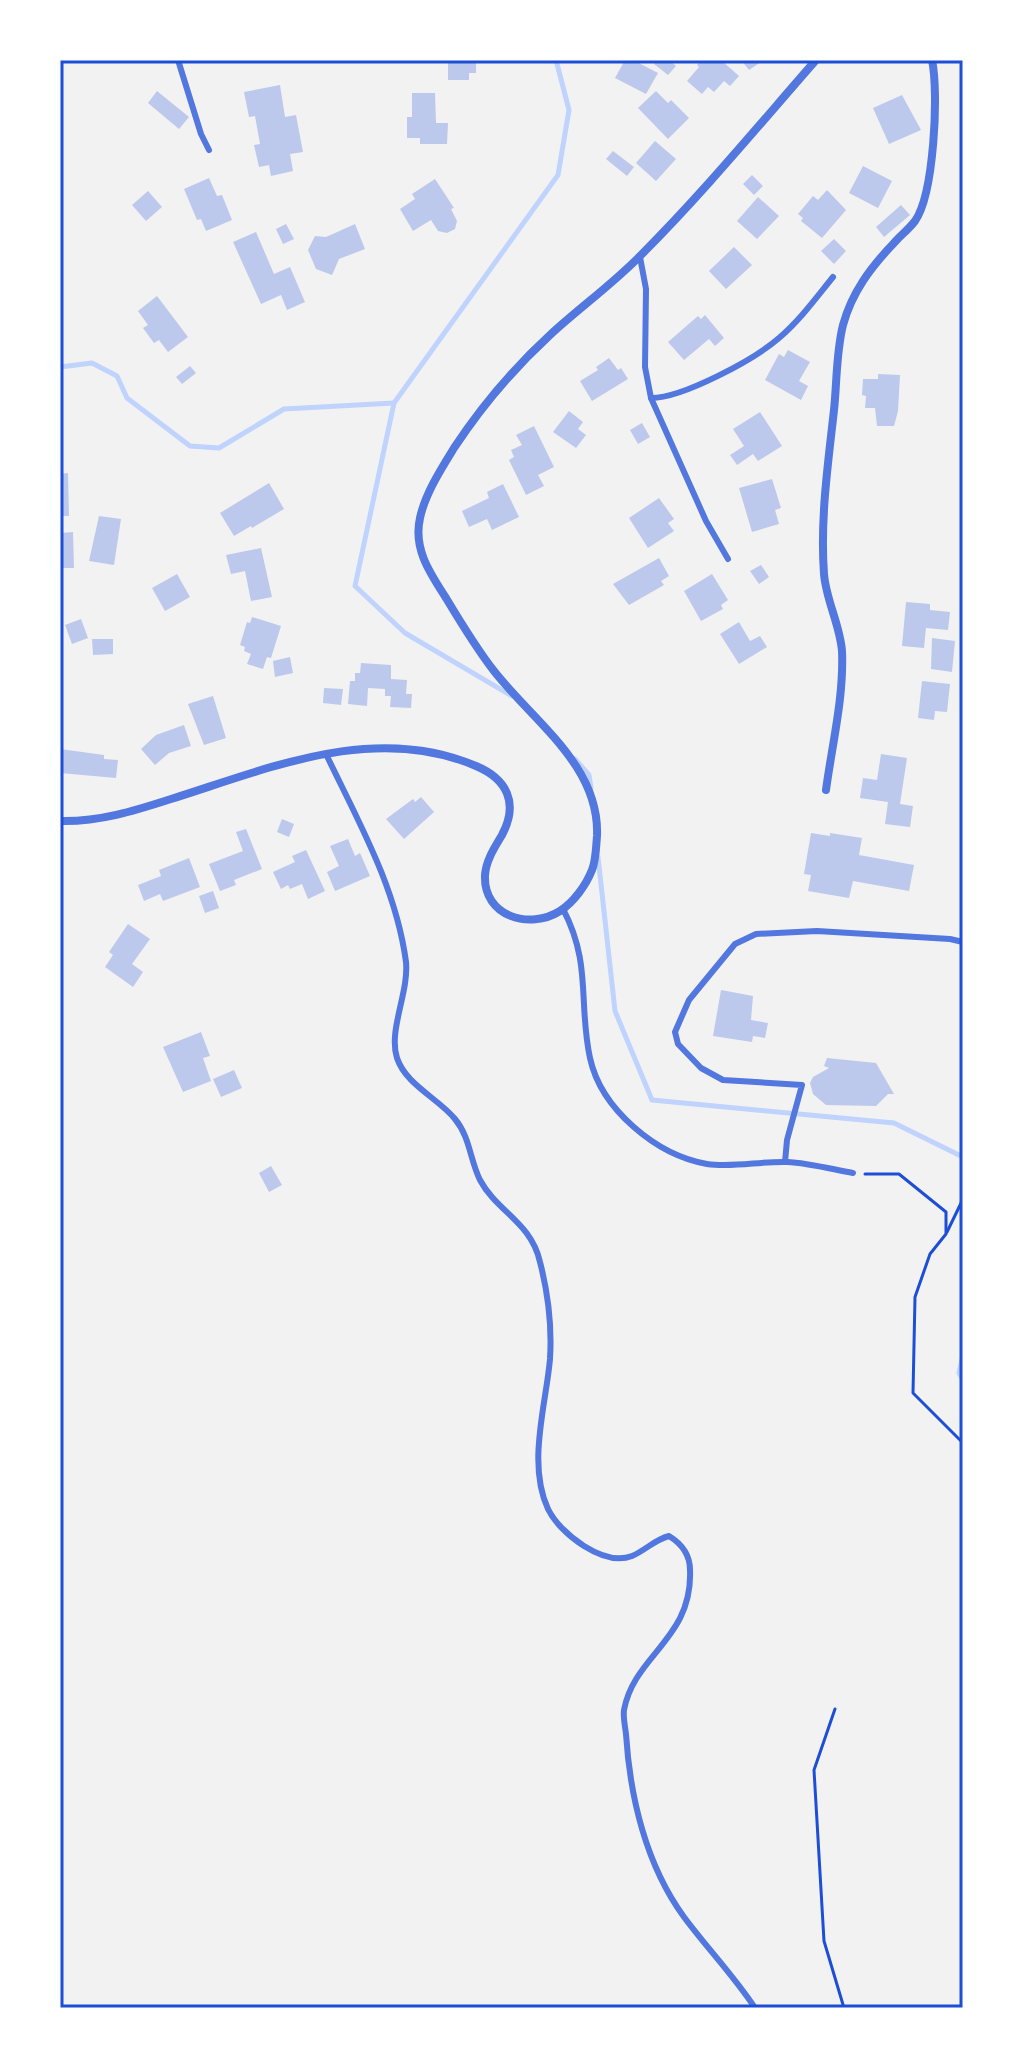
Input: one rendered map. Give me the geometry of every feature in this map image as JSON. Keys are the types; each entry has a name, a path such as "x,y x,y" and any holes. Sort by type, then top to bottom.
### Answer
{"street":[{"path":"60,821 122,815 326,754 365,748 444,755 496,776 508,793 510,812 505,830 492,852 485,875 489,897 500,911 518,920 543,919 563,909 583,889 594,866 597,820 591,790 578,767 522,704 472,640 422,559 417,539 420,514 441,468 472,421 548,336 640,257 816,60"},
{"path":"826,790 841,683 842,648 824,577 824,507 842,328 849,305 873,266 914,223 922,209 930,170 935,101 936,79 932,60"}],"lane":[{"path":"178,60 209,150"},
{"path":"640,257 646,289 645,367 651,398 706,521 728,559"},
{"path":"651,398 678,395 700,385 778,339 833,277"},
{"path":"326,754 381,871 398,922 406,965 405,992 395,1043 397,1058 407,1076 452,1115 463,1129 481,1182 529,1235 539,1257 549,1317 550,1355 539,1461 548,1508 563,1529 594,1552 612,1557 629,1557 655,1540 669,1536 680,1543 690,1562 691,1588 686,1607 673,1633 633,1687 624,1711 628,1771 656,1869 683,1915 755,2008"},
{"path":"563,909 582,957 590,1060 603,1092 621,1114 662,1146 705,1163 785,1162 853,1173"},
{"path":"785,1162 787,1140 802,1085 723,1080 701,1068 678,1044 675,1032 689,1000 735,944 756,934 817,931 963,942"}],"path":[{"path":"853,1173 899,1174 946,1212 946,1234"},
{"path":"963,1199 946,1234 930,1254 915,1297 913,1393 963,1443"},
{"path":"835,1709 814,1770 824,1941 844,2008"}],"building":[{"path":"448,60 476,62 476,73 469,73 469,80 448,80"},
{"path":"625,60 633,60 658,73 646,94 615,78"},
{"path":"658,60 669,60 676,66 668,75 654,64"},
{"path":"701,60 721,60 739,76 730,86 724,81 714,92 708,87 702,94 687,81"},
{"path":"741,60 764,60 749,70"},
{"path":"280,85 285,117 296,115 303,152 290,154 293,171 271,176 269,165 259,167 254,145 260,144 255,116 249,117 244,92"},
{"path":"157,91 189,117 179,129 148,103"},
{"path":"656,91 668,103 671,100 689,118 668,139 638,108"},
{"path":"412,93 435,93 436,123 448,123 447,144 420,144 420,138 407,138 407,117 412,117"},
{"path":"902,95 921,130 889,144 873,108"},
{"path":"655,141 676,159 656,181 636,163"},
{"path":"613,151 634,167 627,176 606,159"},
{"path":"863,166 892,181 878,208 849,193"},
{"path":"752,175 763,186 754,195 743,184"},
{"path":"209,178 217,196 222,195 232,220 206,231 201,219 197,220 184,189"},
{"path":"435,179 454,208 451,209 457,221 455,229 447,233 438,231 431,220 413,231 400,209 415,199 412,194"},
{"path":"827,190 846,210 822,238 801,221 803,218 798,214 813,196 818,200"},
{"path":"148,191 162,207 146,221 132,205"},
{"path":"758,197 779,216 757,239 737,221"},
{"path":"901,205 910,215 884,237 876,227"},
{"path":"286,224 294,239 283,244 276,229"},
{"path":"355,224 365,249 339,259 332,275 316,269 308,250 315,236 326,237"},
{"path":"256,232 274,274 290,267 305,302 287,310 281,295 261,304 233,242"},
{"path":"834,239 846,251 834,264 821,251"},
{"path":"734,247 752,265 726,289 709,271"},
{"path":"157,296 188,337 168,352 159,340 154,343 143,328 148,325 138,311"},
{"path":"705,315 724,338 715,346 709,339 684,360 668,342 698,316 701,319"},
{"path":"788,350 810,362 799,381 808,386 801,400 765,380 779,354 784,357"},
{"path":"609,358 628,379 592,401 580,381 598,370 596,367"},
{"path":"190,366 196,373 182,384 176,377"},
{"path":"878,374 900,375 894,426 877,426 875,408 865,408 863,379 878,379"},
{"path":"569,411 583,422 578,429 586,435 576,448 553,432"},
{"path":"760,412 782,446 758,461 753,454 737,465 730,455 744,446 733,429"},
{"path":"642,423 650,437 638,444 630,430"},
{"path":"534,426 554,467 538,475 544,486 526,495 509,460 514,457 511,450 522,445 516,435"},
{"path":"68,473 69,516 60,516 60,474"},
{"path":"772,479 781,508 775,510 779,524 752,532 739,488"},
{"path":"269,483 284,509 234,536 220,513"},
{"path":"503,484 519,517 492,530 487,519 469,527 462,511 489,498 487,492"},
{"path":"659,498 674,519 668,523 674,531 648,548 629,518"},
{"path":"99,516 121,519 114,565 89,561"},
{"path":"73,532 74,568 60,568 60,533"},
{"path":"261,548 272,597 251,601 245,571 231,574 226,555"},
{"path":"659,558 669,576 661,581 664,585 629,605 613,584"},
{"path":"761,565 769,577 759,584 750,571"},
{"path":"177,574 190,597 165,611 152,588"},
{"path":"712,574 728,600 721,605 723,609 701,621 684,591"},
{"path":"906,602 930,604 930,610 950,612 948,630 926,628 924,648 902,646"},
{"path":"252,617 281,626 271,658 267,657 263,669 247,664 251,654 240,645 247,622 250,623"},
{"path":"81,619 88,638 72,644 65,625"},
{"path":"739,622 750,641 760,636 767,647 739,664 720,634"},
{"path":"932,638 955,641 952,672 931,669"},
{"path":"92,639 113,639 113,654 93,655"},
{"path":"290,657 293,673 275,677 273,661"},
{"path":"361,663 391,665 391,679 407,680 406,694 412,694 411,708 390,707 391,696 385,696 385,689 368,688 367,706 348,704 350,681 355,681 355,673 360,673"},
{"path":"922,681 950,684 947,712 935,711 934,720 918,718"},
{"path":"324,688 343,689 341,705 323,703"},
{"path":"213,696 226,738 204,745 188,704"},
{"path":"184,725 191,746 169,753 155,765 141,749 156,735"},
{"path":"60,749 118,760 116,778 60,773"},
{"path":"881,754 907,758 900,804 913,806 910,827 885,824 888,802 860,798 863,778 877,780"},
{"path":"421,797 434,812 404,839 386,819 413,799 415,802"},
{"path":"282,819 294,824 289,837 277,832"},
{"path":"246,829 262,869 234,880 236,885 220,891 209,864 243,851 236,832"},
{"path":"811,833 862,838 859,855 914,865 909,891 853,881 849,898 808,891 811,875 804,874"},
{"path":"348,839 355,856 360,853 370,876 335,891 327,872 339,866 330,846"},
{"path":"306,850 325,891 308,899 302,884 281,889 273,872 295,862 292,856"},
{"path":"189,858 200,887 163,901 160,894 144,901 138,885 161,876 159,870"},
{"path":"213,891 219,908 205,913 199,896"},
{"path":"128,924 150,939 132,964 143,972 133,987 105,967 113,955 109,952"},
{"path":"721,990 753,996 751,1020 768,1023 765,1038 753,1036 752,1042 713,1036"},
{"path":"201,1032 210,1056 203,1058 211,1081 183,1092 163,1047"},
{"path":"827,1058 876,1063 894,1094 888,1094 876,1106 826,1105 813,1094 810,1083 813,1077 829,1068 824,1066"},
{"path":"234,1070 242,1088 221,1097 213,1079"},
{"path":"271,1166 282,1185 269,1192 259,1173"}],"waterway":[{"path":"512,696 405,633 355,586 394,403 558,175 569,110 556,60"},
{"path":"60,367 92,363 117,376 127,398 190,446 219,448 284,409 394,403"},
{"path":"575,759 589,775 591,788"},
{"path":"598,857 615,1011 652,1100 894,1123 963,1157"},
{"path":"963,1355 959,1373 963,1380"}]}
